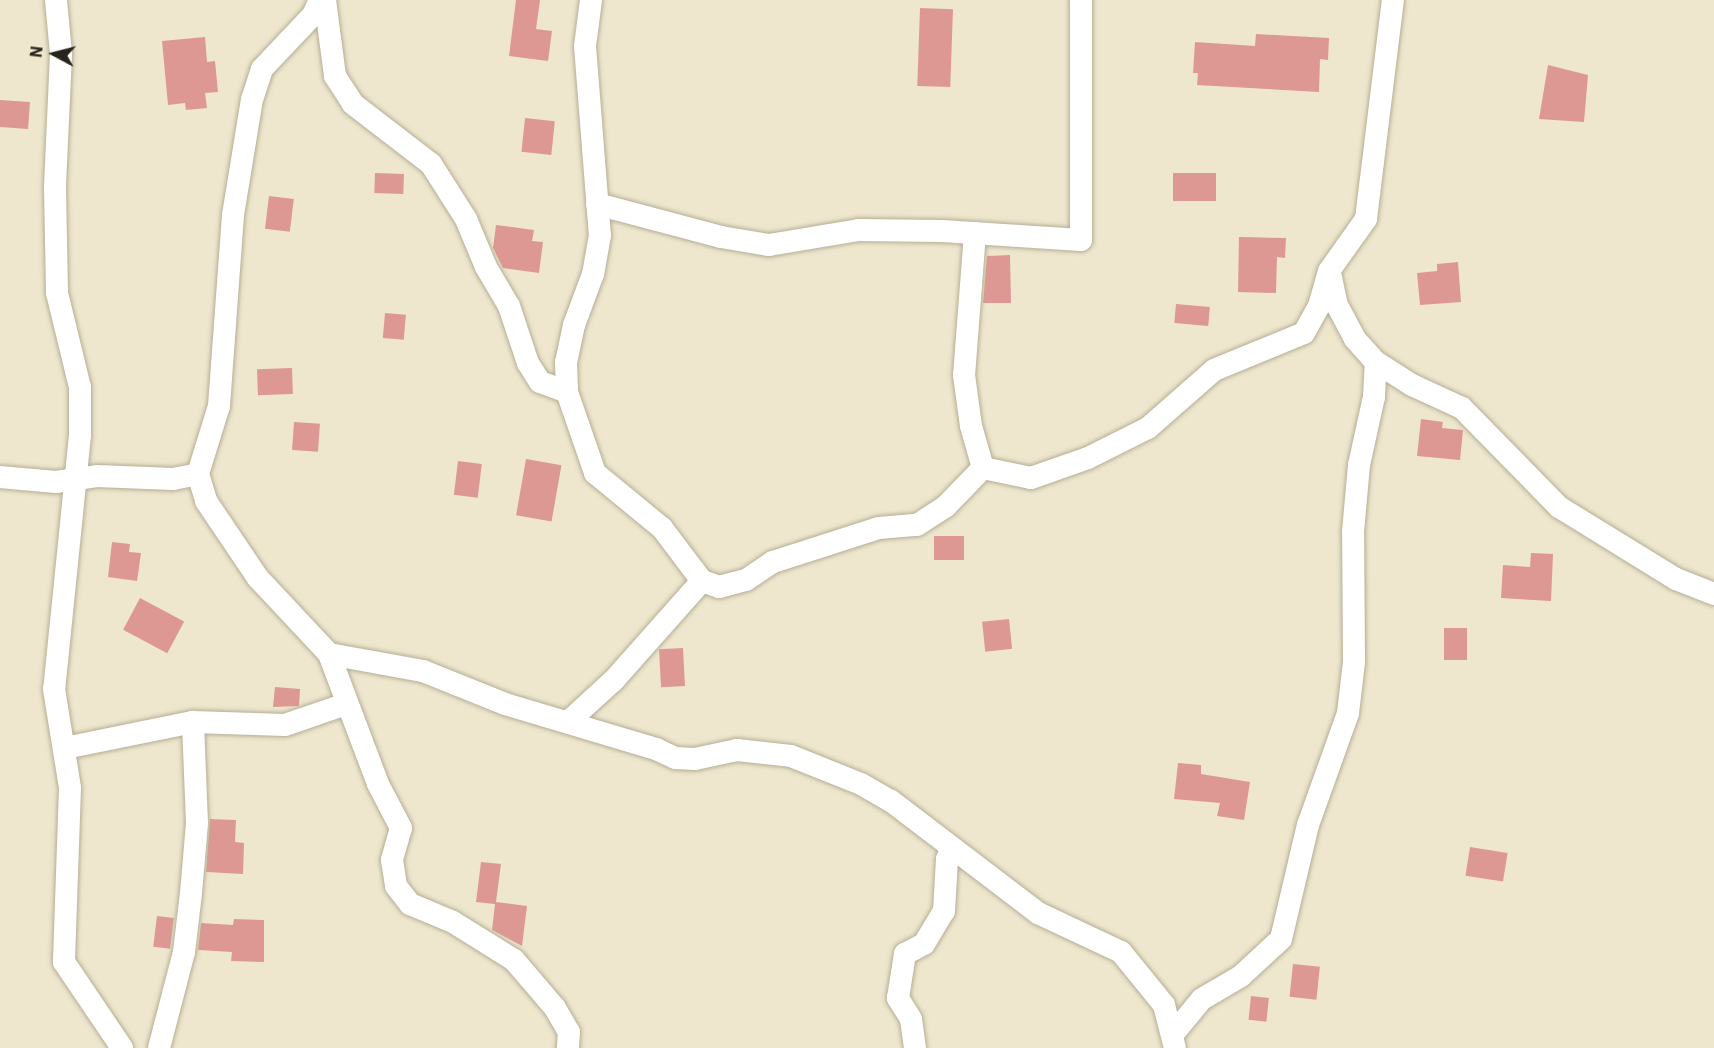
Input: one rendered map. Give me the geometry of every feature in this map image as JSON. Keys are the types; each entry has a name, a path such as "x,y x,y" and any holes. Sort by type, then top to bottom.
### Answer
{"street":[{"path":"56,0 62,54 54,236 57,293 80,387 75,479 54,689 70,788 64,962 122,1048"},
{"path":"320,0 313,15 262,69 252,99 233,215 219,406 198,474 206,501 258,578 329,654 378,784 401,828 393,860 396,886 410,904 453,922 514,960 555,1008 569,1032 568,1048"},
{"path":"325,0 335,76 353,104 432,164 466,219 486,267 509,306 528,363 540,382 555,391 567,392"},
{"path":"591,0 585,46 600,235 593,274 574,325 566,362 567,392 595,472 662,528 702,581 719,587 746,580 773,562 879,528 917,525 946,506 983,468"},
{"path":"597,204 722,237 769,245 859,230 975,233 1081,240 1081,0"},
{"path":"983,468 1031,478 1088,458 1148,428 1214,370 1304,333 1319,306 1329,271 1366,219 1393,0"},
{"path":"975,233 964,375 971,426 983,468"},
{"path":"1329,271 1337,305 1355,339 1376,362 1412,385 1462,408 1559,507 1676,579 1714,594"},
{"path":"1174,1041 1202,999 1241,976 1281,939 1308,825 1348,713 1354,662 1354,521 1376,362"},
{"path":"0,477 56,482 97,476 173,479 198,474"},
{"path":"568,722 614,680 702,581"},
{"path":"329,654 423,671 505,704 568,722 675,759 695,759 737,750 791,756 861,784 891,801 1038,914 1121,952 1164,1005 1174,1041"},
{"path":"65,748 193,722 285,725 346,704"},
{"path":"159,1048 184,952 191,893 197,823 193,722"},
{"path":"915,1048 910,1018 898,998 905,954 924,944 944,911 947,859 952,849"}],"building":[{"path":"516,0 540,0 536,29 552,31 548,61 509,56"},
{"path":"920,8 953,9 950,87 917,86"},
{"path":"1256,34 1329,38 1328,60 1320,59 1319,92 1197,85 1198,73 1193,73 1195,42 1255,46"},
{"path":"205,37 207,62 215,61 218,92 205,93 207,108 186,110 185,103 168,105 162,41"},
{"path":"1548,65 1588,75 1584,122 1539,119"},
{"path":"0,100 30,102 28,129 0,127"},
{"path":"525,118 555,121 551,155 521,152"},
{"path":"375,173 404,174 403,194 374,193"},
{"path":"1173,173 1216,173 1216,201 1173,201"},
{"path":"269,196 294,199 290,232 265,229"},
{"path":"496,225 534,230 532,241 543,242 539,273 503,268 493,248"},
{"path":"1239,237 1286,238 1285,258 1277,257 1276,293 1238,292"},
{"path":"1010,255 1011,303 983,303 987,256"},
{"path":"1458,262 1461,302 1420,305 1417,273 1437,271 1437,264"},
{"path":"1176,304 1210,307 1208,326 1174,323"},
{"path":"385,313 406,315 404,340 383,338"},
{"path":"292,368 293,394 258,395 257,369"},
{"path":"1421,419 1443,422 1442,428 1463,430 1460,460 1417,456"},
{"path":"294,422 320,424 318,452 292,450"},
{"path":"526,459 561,465 552,521 516,515"},
{"path":"458,461 482,464 478,498 454,495"},
{"path":"934,536 964,536 964,560 934,560"},
{"path":"112,542 130,544 129,552 141,553 137,581 108,577"},
{"path":"1531,553 1553,554 1551,601 1501,598 1503,565 1530,567"},
{"path":"140,598 184,621 167,653 123,630"},
{"path":"1009,619 1012,649 985,652 982,622"},
{"path":"1444,628 1467,628 1467,660 1444,660"},
{"path":"683,648 685,686 661,687 659,649"},
{"path":"275,687 300,689 299,706 273,707"},
{"path":"1178,763 1201,765 1201,774 1250,782 1244,820 1217,816 1220,803 1174,799"},
{"path":"210,819 236,820 235,842 244,843 243,874 206,872"},
{"path":"1470,847 1508,853 1503,882 1465,876"},
{"path":"481,862 501,864 496,902 527,906 522,946 492,930 495,904 476,902"},
{"path":"157,916 174,918 170,949 153,947"},
{"path":"234,919 264,920 264,962 231,961 232,952 198,950 201,923 233,925"},
{"path":"1293,964 1320,967 1316,1000 1290,997"},
{"path":"1251,996 1269,998 1266,1022 1248,1020"}]}
